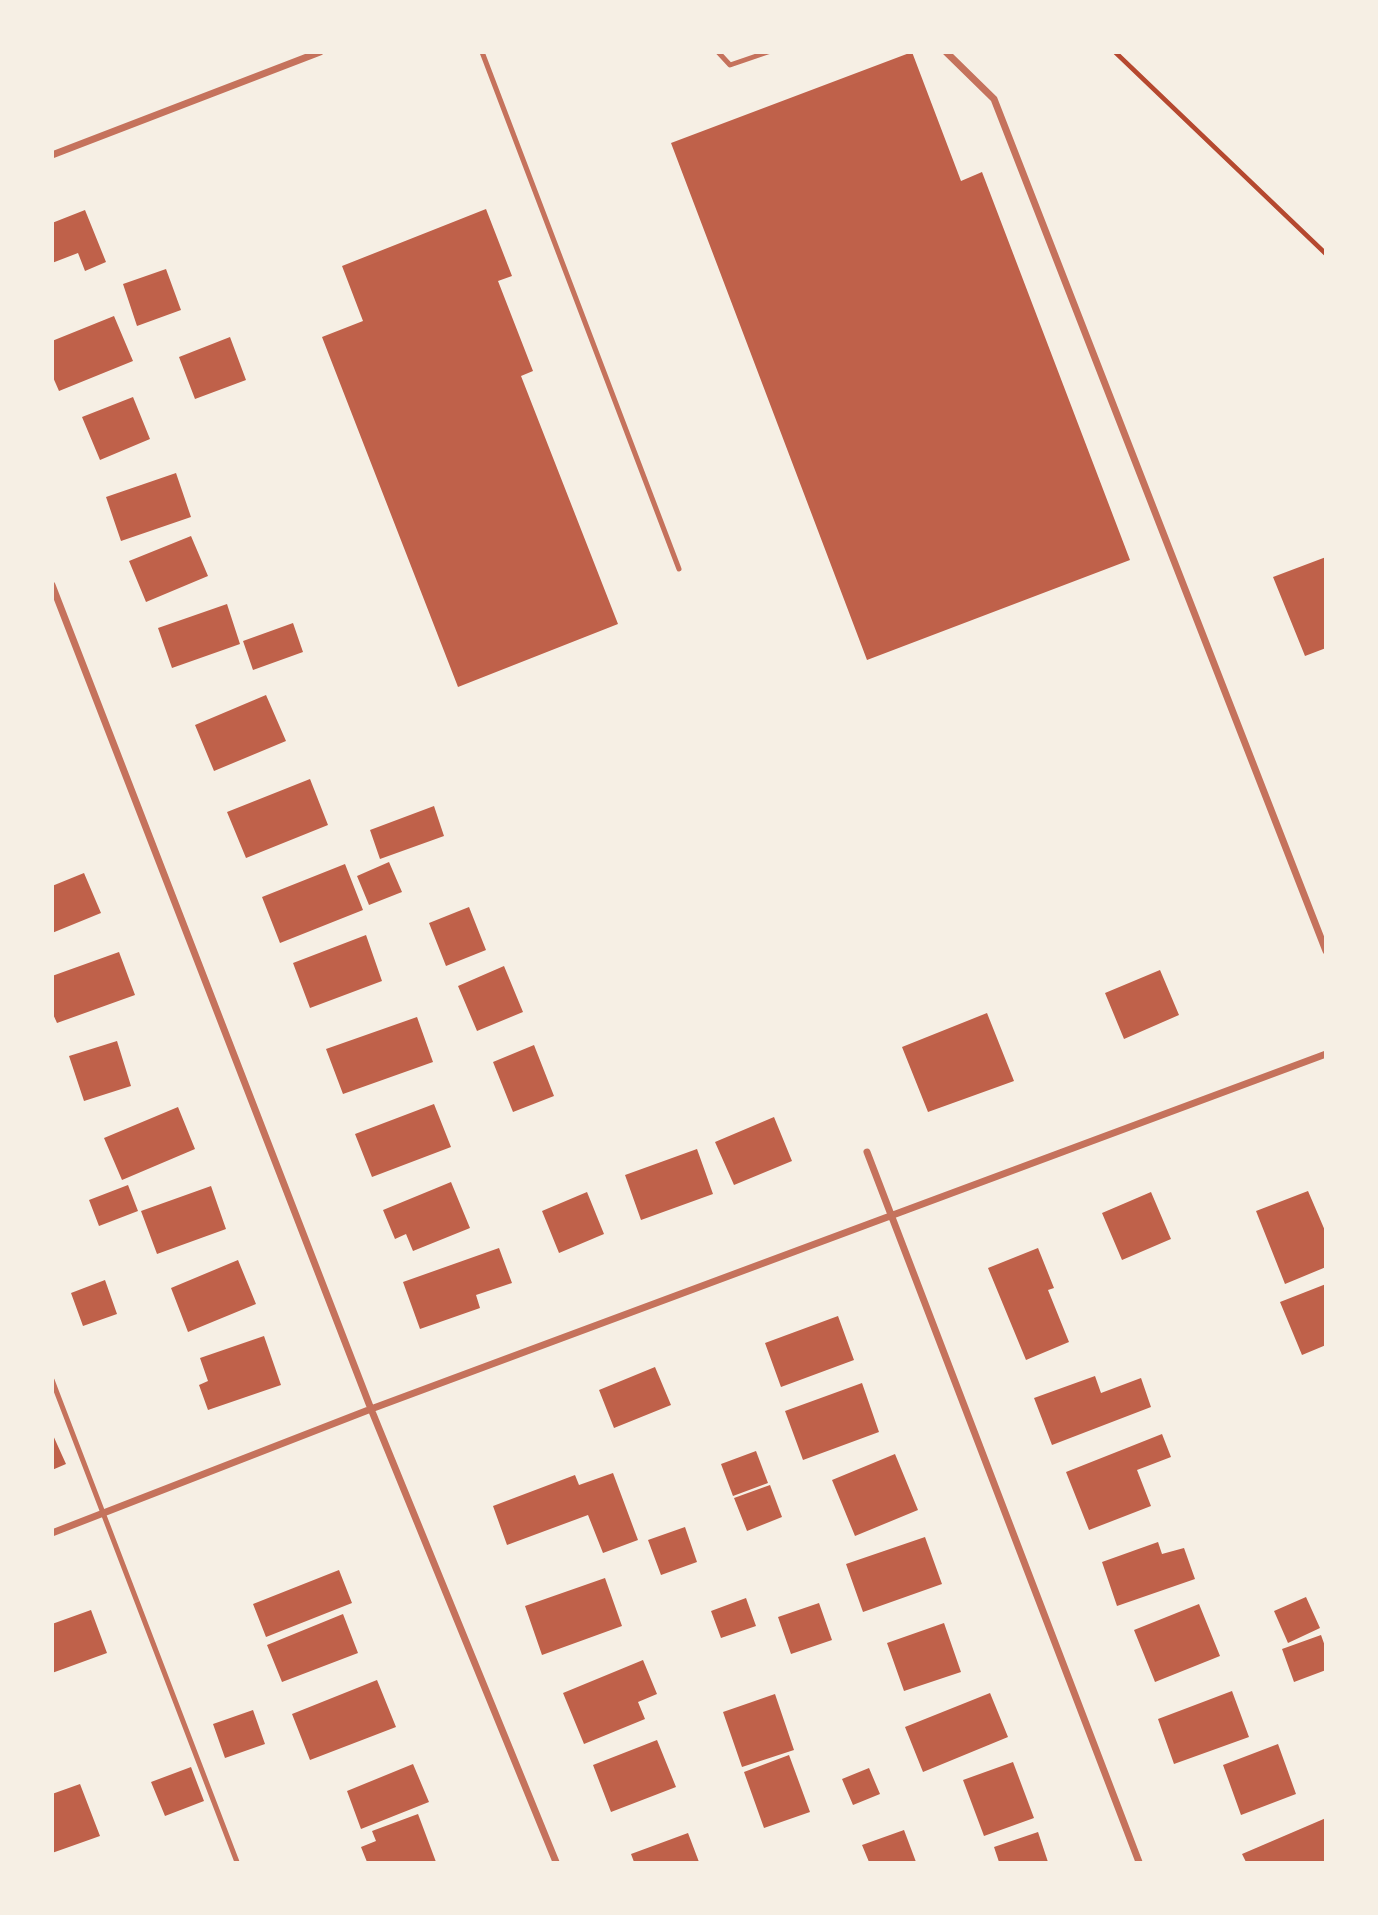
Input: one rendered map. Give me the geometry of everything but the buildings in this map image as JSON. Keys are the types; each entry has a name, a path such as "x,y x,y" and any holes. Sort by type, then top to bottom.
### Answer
{"street":[{"path":"52,155 320,52"},
{"path":"946,52 994,99 1325,951"},
{"path":"52,585 371,1409 556,1863"},
{"path":"52,1533 371,1409 1325,1054"},
{"path":"867,1153 1139,1863"}],"lane":[{"path":"482,52 679,569"},
{"path":"718,52 730,65 768,52"},
{"path":"52,1380 237,1863"}],"path":[{"path":"1115,52 1325,254"}]}
